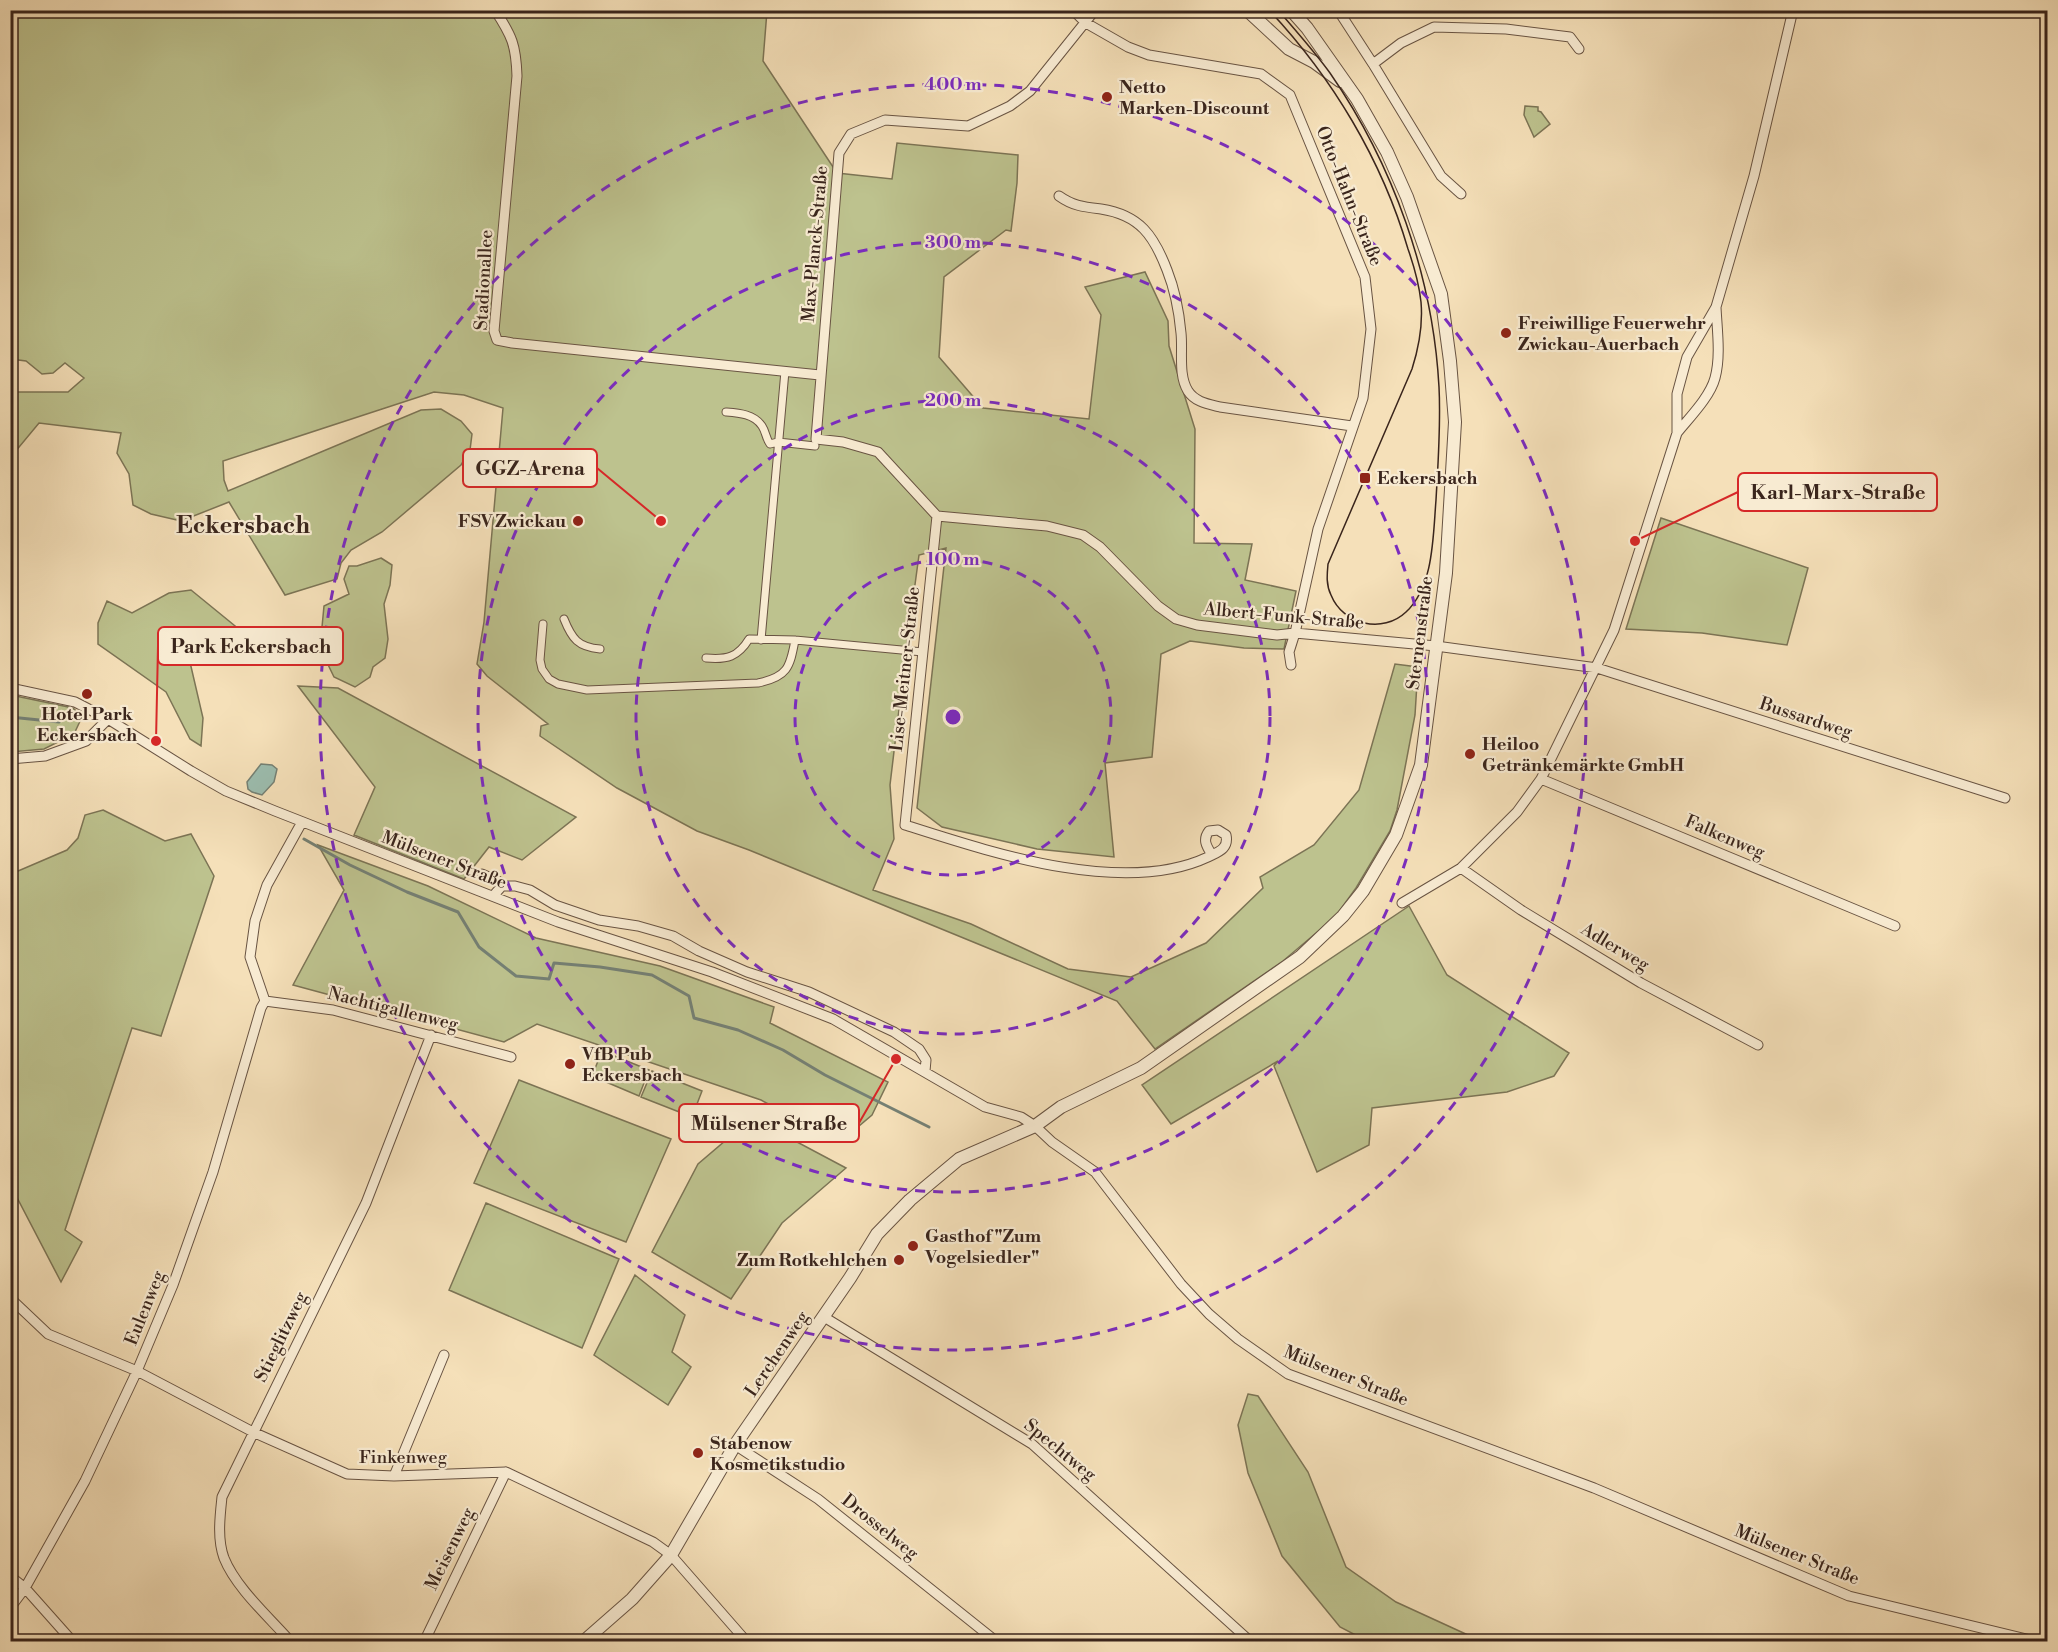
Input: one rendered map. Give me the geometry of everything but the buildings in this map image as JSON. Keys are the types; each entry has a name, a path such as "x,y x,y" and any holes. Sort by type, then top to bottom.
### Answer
{"street":[{"name":"Stadionallee","path":"495,10 510,34 517,52 517,76 494,331 497,339 512,343 820,375"},
{"name":"Otto-Hahn-Straße","path":"1073,10 1086,23 1128,47 1149,55 1261,74 1290,95 1365,277 1371,329 1363,398 1318,529 1290,652 1291,664"},
{"name":"Max-Planck-Straße","path":"815,442 839,153 851,134 885,120 968,126 1010,106 1030,91 1095,10"},
{"name":"Sternenstraße","path":"1247,10 1289,49 1330,73 1357,99"},
{"name":"Sternenstraße","path":"1035,1126 1061,1107 1141,1068 1300,957 1343,916 1363,891 1396,835 1421,765 1450,525 1455,422 1441,294 1407,197 1387,152 1357,99 1308,28 1291,10"},
{"path":"1338,10 1441,176 1461,194"},
{"path":"1402,903 1461,868 1517,812 1541,778 1597,669 1614,630 1677,433 1677,394 1687,357 1716,307 1754,176 1794,10"},
{"path":"1373,64 1401,43 1434,27 1506,29 1555,35 1570,38 1579,49"},
{"path":"1059,196 1071,205 1120,213 1135,221 1155,241 1168,272 1178,307 1183,375 1188,391 1199,401 1220,407 1352,426"},
{"path":"1677,433 1700,405 1715,379 1718,355 1716,307"},
{"path":"761,640 785,371"},
{"path":"726,412 742,413 751,417 762,426 771,444 778,442 843,442 878,452 937,516"},
{"name":"Albert-Funk-Straße","path":"937,516 1047,526 1083,535 1100,547 1158,606 1176,619 1197,625 1277,635 1296,633 1436,646 1597,669"},
{"name":"Lise-Meitner-Straße","path":"937,516 905,825 995,853 1088,871 1170,870 1195,863 1212,855"},
{"path":"564,619 573,638 591,648 600,649"},
{"path":"543,624 540,660 542,669 549,679 558,684 587,690 771,680 779,676 790,665 795,640"},
{"path":"706,658 727,659 737,655 749,639 795,640 923,652"},
{"name":"Bussardweg","path":"1597,669 2005,798"},
{"name":"Mülsener Straße","path":"10,688 75,702 108,719 226,790 302,822 558,922 712,972 834,1019 985,1107 1021,1117 1095,1172 1181,1284 1209,1314 1238,1340 1288,1374 1594,1488 1849,1596 2039,1641"},
{"path":"10,759 45,756 86,741 108,719"},
{"name":"Falkenweg","path":"1541,778 1895,926"},
{"path":"265,1001 250,957 255,921 267,885 302,822"},
{"name":"Adlerweg","path":"1461,868 1521,910 1641,983 1758,1045"},
{"path":"482,874 498,881 502,886"},
{"path":"493,896 502,886 515,886 530,890 555,905 599,920 638,926 673,936 699,951 747,972 809,992 894,1032 919,1049 926,1060 925,1071"},
{"name":"Nachtigallenweg","path":"265,1001 333,1010 511,1057"},
{"name":"Eulenweg","path":"10,1608 26,1588 85,1480 137,1371 173,1285 213,1172 249,1047 265,1001"},
{"name":"Stieglitzweg","path":"291,1641 239,1583 224,1557 219,1522 222,1497 366,1203 431,1035"},
{"name":"Lerchenweg","path":"583,1641 632,1599 671,1555 735,1445 824,1317 877,1234 910,1200 959,1159 1035,1126"},
{"name":"Finkenweg","path":"10,1298 48,1334 137,1371 253,1432 347,1474 394,1476 506,1472 653,1542 671,1555 747,1641"},
{"name":"Spechtweg","path":"824,1317 1032,1444 1251,1641"},
{"path":"394,1476 444,1355"},
{"name":"Drosselweg","path":"735,1445 818,1498 997,1641"},
{"name":"Meisenweg","path":"424,1641 506,1472"},
{"path":"10,1576 26,1588 73,1641"}],"green space":[{"path":"10,11 767,11 763,61 837,173 892,179 897,143 1018,155 1011,231 1006,230 944,277 939,357 983,408 1089,419 1101,315 1085,287 1145,272 1168,321 1169,346 1195,429 1194,543 1252,544 1245,580 1296,591 1284,649 1244,648 1190,641 1161,654 1152,757 1105,763 1114,857 1037,849 942,827 917,808 946,548 919,555 890,785 894,839 873,890 971,924 1068,969 1131,977 1206,943 1263,888 1260,877 1314,845 1359,790 1395,664 1418,667 1415,715 1397,810 1390,831 1356,888 1335,917 1283,961 1155,1049 1117,1001 749,850 697,831 617,788 540,736 541,726 548,724 487,676 477,664 484,622 503,408 464,395 434,392 223,461 224,480 228,491 421,410 441,409 461,421 472,434 470,450 461,465 382,532 351,550 341,563 337,579 285,595 229,502 181,521 151,514 133,505 129,474 117,453 121,433 39,423 15,452 11,451 11,392 68,392 84,378 65,363 53,373 42,374 26,361 11,359"},
{"path":"1525,106 1538,107 1538,111 1550,124 1534,137 1524,115"},
{"path":"1661,518 1808,568 1787,645 1702,633 1626,629"},
{"path":"381,558 392,565 390,585 384,604 388,639 385,658 373,667 370,677 355,687 334,677 320,648 324,606 349,594 344,579 349,566 357,566"},
{"path":"191,590 240,630 214,654 186,645 203,718 201,746 190,739 166,692 98,644 98,623 107,601 132,613 169,593"},
{"path":"298,686 338,688 576,817 522,860 489,847 464,879 354,835 375,787"},
{"path":"11,695 73,708 82,717 74,734 44,749 11,752"},
{"path":"103,810 165,841 191,834 214,876 161,1036 132,1028 65,1230 82,1242 61,1282 11,1186 11,874 67,850 78,838 85,815"},
{"path":"318,845 428,886 536,938 660,966 774,1007 770,1023 888,1082 872,1115 840,1142 761,1100 537,1024 504,1042 293,985 344,890"},
{"path":"1409,906 1447,975 1569,1053 1554,1076 1507,1092 1372,1108 1369,1145 1317,1172 1274,1066 1278,1061 1171,1124 1142,1085"},
{"path":"602,1051 649,1070 639,1096 592,1076"},
{"path":"652,1071 702,1091 692,1117 641,1097"},
{"path":"519,1080 671,1139 626,1242 474,1183"},
{"path":"752,1118 846,1168 782,1223 731,1299 652,1252 698,1164"},
{"path":"486,1203 619,1259 582,1348 449,1290"},
{"path":"635,1275 685,1315 672,1352 691,1367 668,1405 594,1355"},
{"path":"1248,1394 1258,1396 1308,1472 1346,1567 1396,1602 1481,1641 1367,1641 1340,1627 1282,1556 1248,1473 1238,1425"}],"shaded area":[{"path":"261,764 272,765 277,769 274,782 262,795 248,789 247,782"}],"waterway":[{"path":"10,717 59,722"},
{"path":"304,839 350,865 407,892 458,912 479,947 516,976 549,979 554,963 652,975 689,996 694,1018 738,1030 783,1050 825,1075 929,1127"}],"tram line":[{"path":"1269,10 1314,63 1352,121 1369,152 1397,216 1419,289 1421,328 1412,369 1328,564 1329,591 1337,605 1345,613 1364,623 1386,623 1397,619 1415,601 1427,575 1433,544 1440,401 1435,345 1428,304 1406,222 1373,145 1353,108 1330,73 1278,10"}],"place":[{"name":"Netto Marken-Discount","path":"1107,97"},
{"name":"Freiwillige Feuerwehr Zwickau-Auerbach","path":"1506,333"},
{"name":"Eckersbach","path":"1365,478"},
{"name":"FSV Zwickau","path":"578,521"},
{"name":"GGZ-Arena","path":"661,521"},
{"name":"Karl-Marx-Straße","path":"1635,541"},
{"name":"Hotel Park Eckersbach","path":"87,694"},
{"name":"Park Eckersbach","path":"156,741"},
{"name":"Heiloo Getränkemärkte GmbH","path":"1470,754"},
{"name":"Mülsener Straße","path":"896,1059"},
{"name":"VfB Pub Eckersbach","path":"570,1064"},
{"name":"Gasthof \"Zum Vogelsiedler\"","path":"913,1246"},
{"name":"Zum Rotkehlchen","path":"899,1260"},
{"name":"Stabenow Kosmetikstudio","path":"698,1453"}],"district":[{"name":"Eckersbach","path":"243,526"}]}
